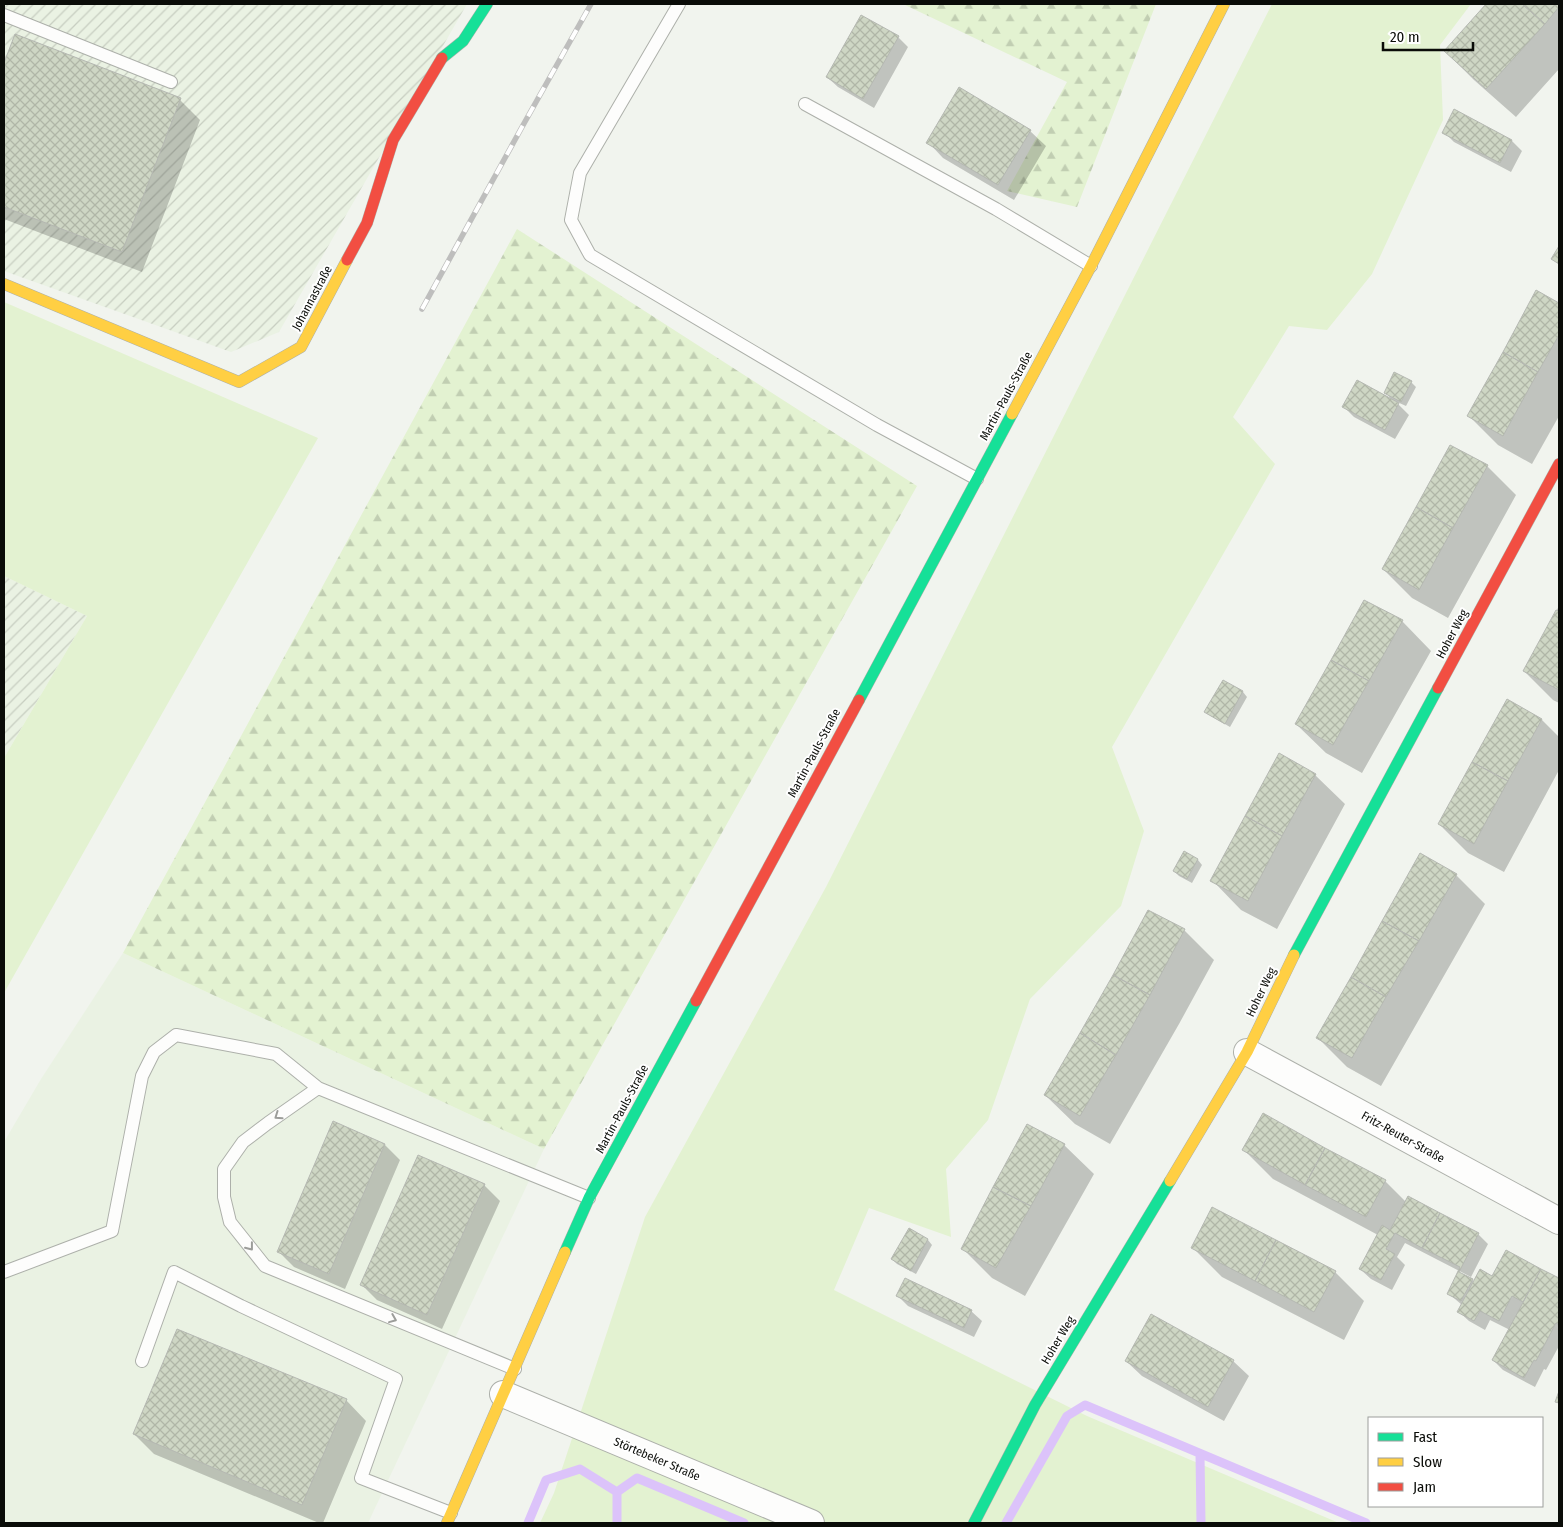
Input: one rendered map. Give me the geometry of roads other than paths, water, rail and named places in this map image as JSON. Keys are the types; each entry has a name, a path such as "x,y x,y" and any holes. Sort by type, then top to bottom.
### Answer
{"street":[{"name":"Johannastraße","path":"4,284 239,382 302,347 367,223 393,140 440,60 463,41 486,4"},
{"name":"Martin-Pauls-Straße","path":"449,1518 589,1198 831,752 1091,266 1224,4"},
{"name":"Hoher Weg","path":"974,1523 1035,1405 1248,1052 1301,941 1559,464"},
{"name":"Fritz-Reuter-Straße","path":"1248,1052 1559,1221"},
{"name":"Störtebeker Straße","path":"503,1394 811,1523"}],"lane":[{"path":"679,4 580,173 570,220 590,256 877,425 977,479"},
{"path":"4,15 171,82"},
{"path":"805,104 996,210 1091,266"},
{"path":"4,1272 112,1231 142,1076 154,1052 176,1035 276,1054 318,1088 589,1198"},
{"path":"318,1088 243,1142 224,1169 224,1197 230,1222 265,1266 515,1369"},
{"path":"142,1361 174,1272 241,1306 396,1379 361,1478 449,1518"}],"waterway":[{"path":"1006,1523 1067,1416 1085,1405 1366,1523"},
{"path":"1200,1454 1201,1523"},
{"path":"528,1523 546,1480 580,1469 617,1492 617,1523"},
{"path":"617,1492 637,1478 744,1523"}],"railway":[{"path":"422,309 591,4"}]}
